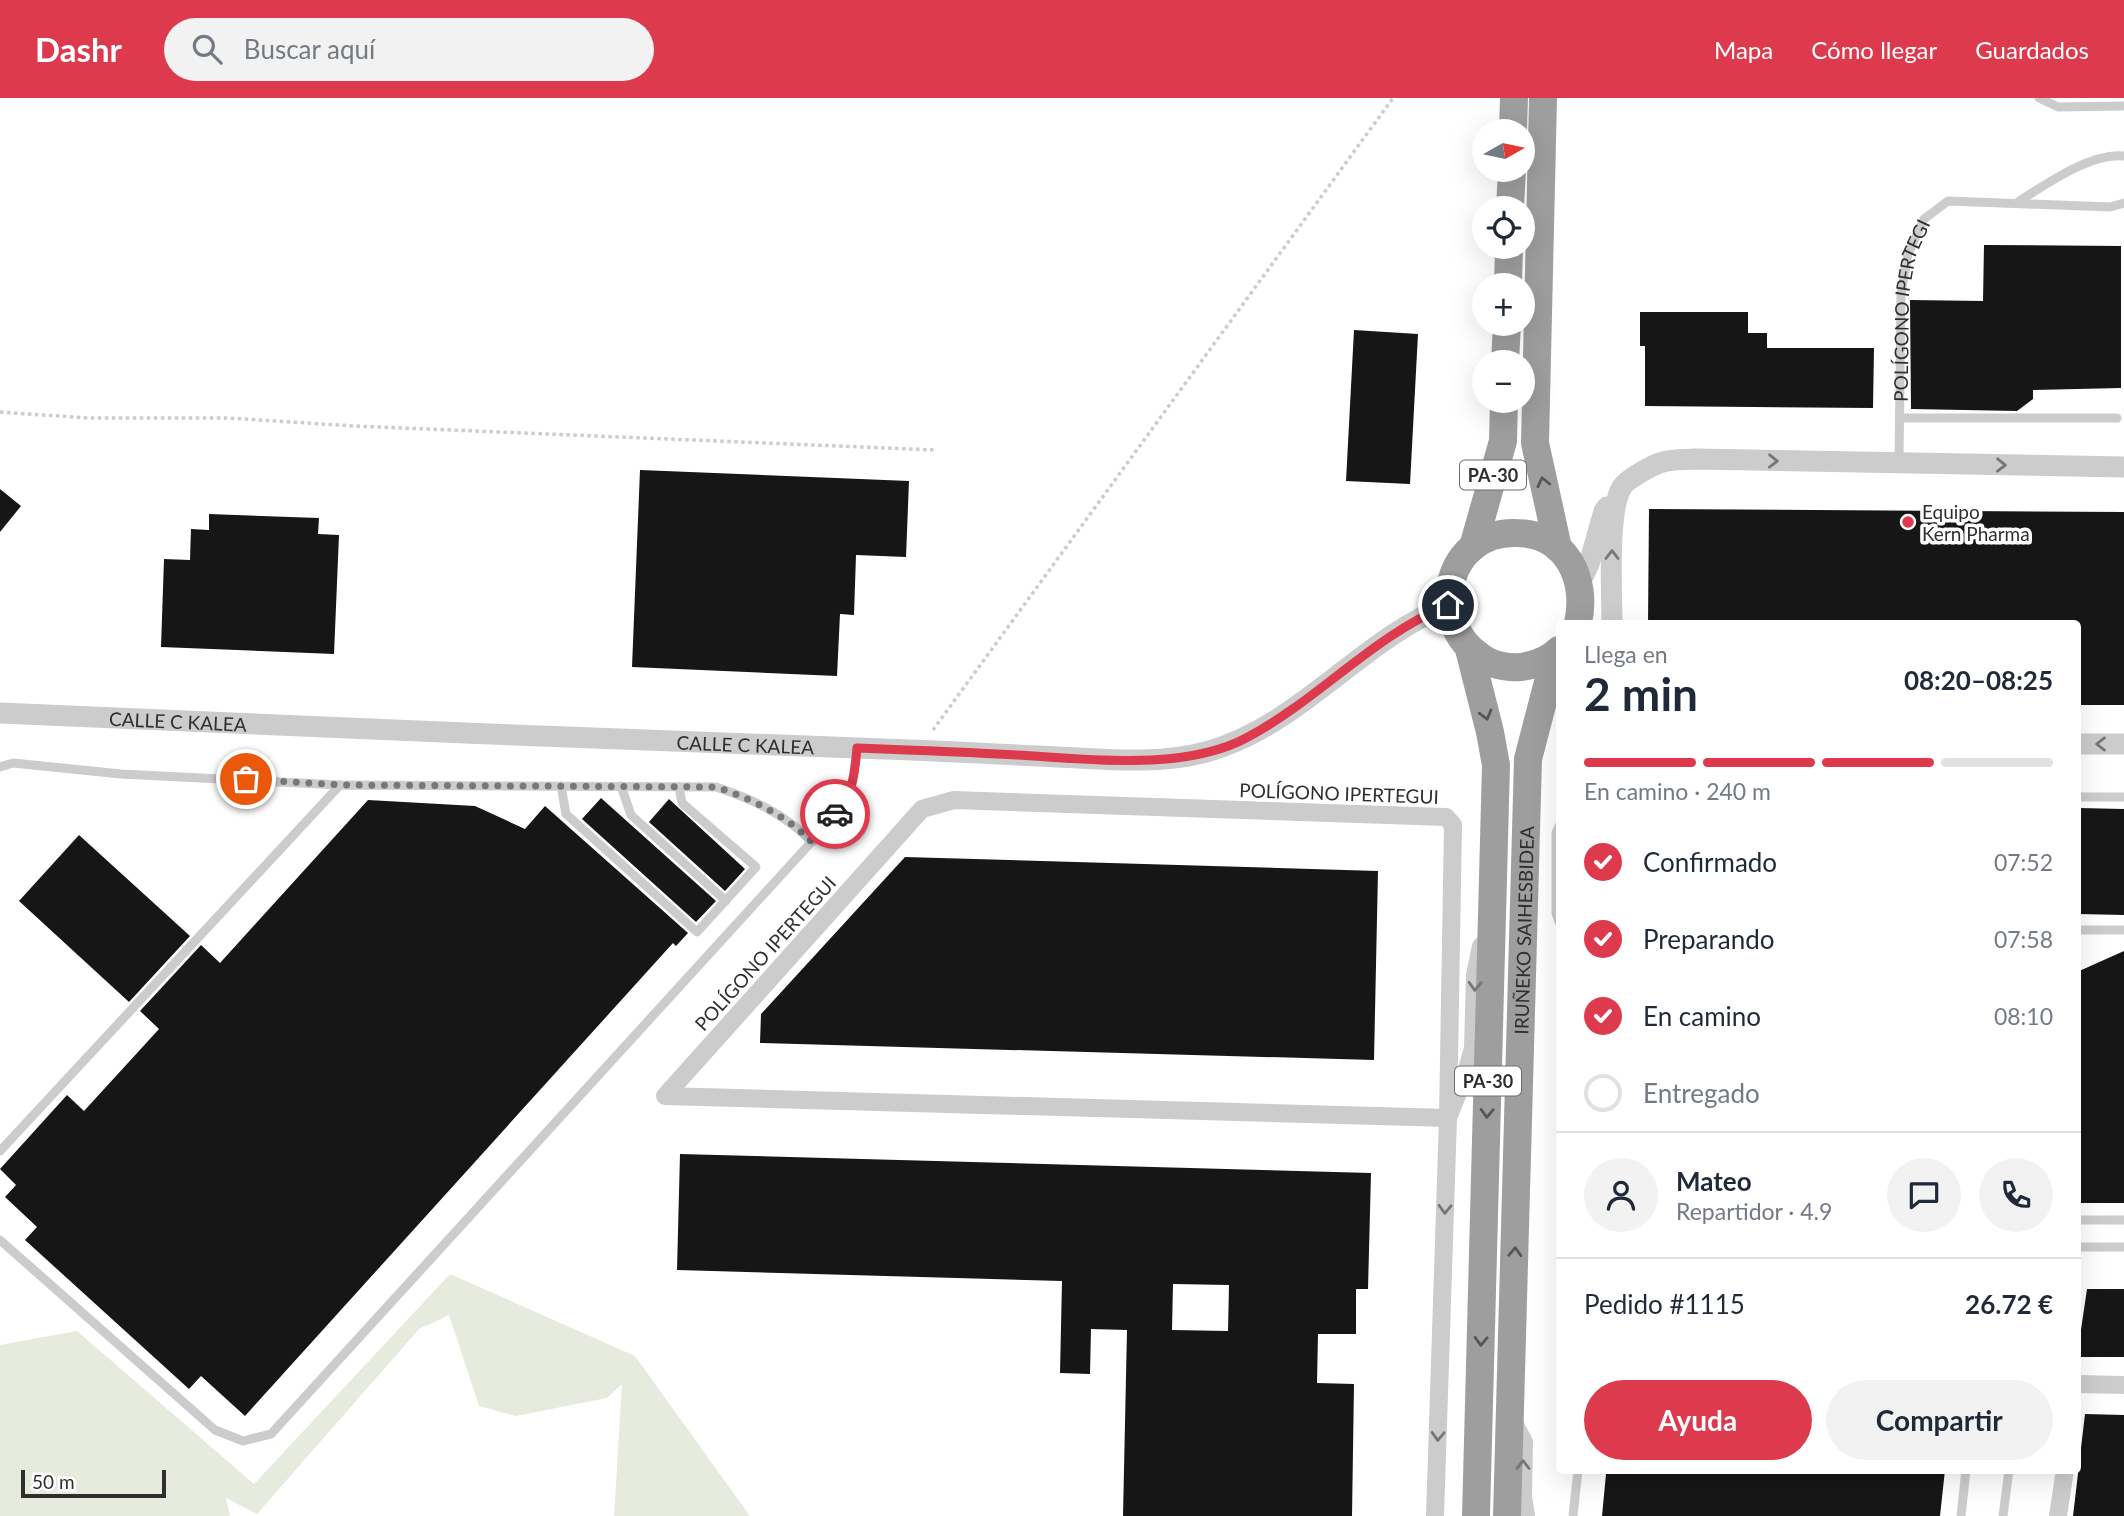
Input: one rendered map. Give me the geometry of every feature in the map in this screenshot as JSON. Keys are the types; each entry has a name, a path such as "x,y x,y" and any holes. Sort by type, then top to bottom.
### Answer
{"highway":[{"path":"1513,119 1514,98"},
{"name":"PA-30","path":"1543,98 1535,443 1558,548 1572,564 1580,583"},
{"name":"PA-30","path":"1504,413 1503,442 1473,547 1458,563 1450,583 1448,605 1451,622 1458,637 1469,649 1488,662 1511,668 1534,665 1556,654"},
{"path":"1473,547 1493,536 1516,533 1538,537 1558,548"},
{"path":"1579,620 1582,604 1580,583"},
{"name":"IRUÑEKO SAIHESBIDEA","path":"1469,649 1496,765 1476,1516"},
{"name":"IRUÑEKO SAIHESBIDEA","path":"1507,1516 1528,759 1556,657"}],"street":[{"path":"1580,583 1589,564 1604,511 1622,487 1640,473 1662,462 1696,459 2124,467"},
{"path":"1612,620 1612,537 1622,487"},
{"name":"CALLE C KALEA","path":"0,713 480,735 1165,760 1204,753 1245,739 1289,713 1389,636 1421,616 1448,605"},
{"path":"2081,744 2124,744"},
{"name":"POLÍGONO IPERTEGUI","path":"954,800 1446,817 1453,825 1448,1118 749,1098 665,1096 922,809 954,800"},
{"name":"IRUÑEKO SAIHESBIDEA","path":"1436,1516 1448,1118 1473,1048 1475,975 1493,895"},
{"path":"2081,1384 2124,1385"},
{"name":"IRUÑEKO SAIHESBIDEA","path":"1510,1417 1524,1442 1523,1497 1527,1516"},
{"path":"2058,1516 2064,1474"}],"lane":[{"path":"2039,98 2058,107 2124,106"},
{"path":"2016,203 2058,177 2110,155 2124,156"},
{"name":"POLÍGONO IPERTEGI","path":"1899,463 1901,293 1909,254 1924,219 1948,201 2110,207 2124,203"},
{"name":"POLÍGONO IPERTEGI","path":"1900,418 2117,418"},
{"path":"0,1240 215,1430 243,1441 271,1434 812,842 849,796 854,780 857,748"},
{"path":"0,767 13,763 121,774 340,785 716,787 747,797 777,813 812,842"},
{"path":"0,1152 340,785"},
{"path":"561,786 566,814 696,932 756,867 682,803 679,787"},
{"path":"621,786 631,815 726,901"},
{"path":"2081,797 2124,797"},
{"path":"1556,833 1556,913"},
{"path":"2081,930 2124,930"},
{"path":"2081,1220 2124,1220"},
{"path":"2081,1247 2124,1247"},
{"path":"1573,1516 1578,1474"},
{"path":"1961,1516 1966,1474"},
{"path":"2003,1516 2008,1474"}],"path":[{"path":"929,751 934,727 1393,98"},
{"path":"0,412 87,418 228,418 354,426 935,450"}],"shaded area":[{"path":"450,1274 635,1356 750,1516 614,1516 622,1384 607,1398 516,1416 479,1406 449,1315 419,1329 257,1514 226,1498 230,1516 0,1516 0,1345 77,1331 254,1484"}],"building":[{"path":"1984,245 2121,246 2121,388 2033,390 2033,399 2017,411 1911,409 1910,300 1983,301"},
{"path":"1640,312 1748,312 1748,333 1767,333 1767,348 1874,348 1873,408 1645,406 1645,346 1640,346"},
{"path":"1354,330 1418,334 1410,484 1346,481"},
{"path":"640,470 909,481 906,557 856,555 854,615 840,614 837,676 632,667"},
{"path":"0,489 21,506 0,532"},
{"path":"1649,509 2124,512 2124,705 2081,705 2081,620 1648,620"},
{"path":"209,514 319,518 318,534 339,535 334,654 161,647 164,559 190,560 191,529 209,530"},
{"path":"601,798 716,901 696,922 582,819"},
{"path":"669,799 745,869 725,891 649,822"},
{"path":"368,800 475,806 525,829 545,806 688,933 676,946 673,943 245,1416 201,1376 189,1389 25,1240 37,1227 5,1197 16,1185 0,1169 67,1095 84,1111 159,1029 140,1011 201,945 220,963"},
{"path":"2081,808 2124,809 2124,915 2081,914"},
{"path":"79,835 190,936 129,1002 19,901"},
{"path":"905,857 1378,871 1374,1060 760,1043 761,1014"},
{"path":"2124,951 2124,1203 2081,1203 2081,970"},
{"path":"680,1154 1371,1173 1368,1289 1356,1289 1356,1334 1318,1334 1317,1383 1354,1384 1352,1516 1123,1516 1127,1330 1091,1329 1090,1374 1060,1373 1062,1281 677,1270","holes":["1173,1284 1229,1285 1228,1331 1172,1330"]},
{"path":"2087,1289 2124,1289 2124,1357 2081,1357 2081,1330"},
{"path":"2085,1414 2124,1415 2124,1516 2073,1516 2078,1474 2081,1474"},
{"path":"1606,1474 1945,1474 1940,1516 1602,1516"}],"way so far":[{"path":"246,779 340,785 716,787 747,797 777,813 812,842 835,814"}],"place":[{"name":"Equipo Kern Pharma","path":"1908,522"}],"route":[{"path":"835,814 849,796 854,780 857,748 1116,760 1165,760 1204,753 1245,739 1289,713 1389,636 1421,616 1448,605"}]}
